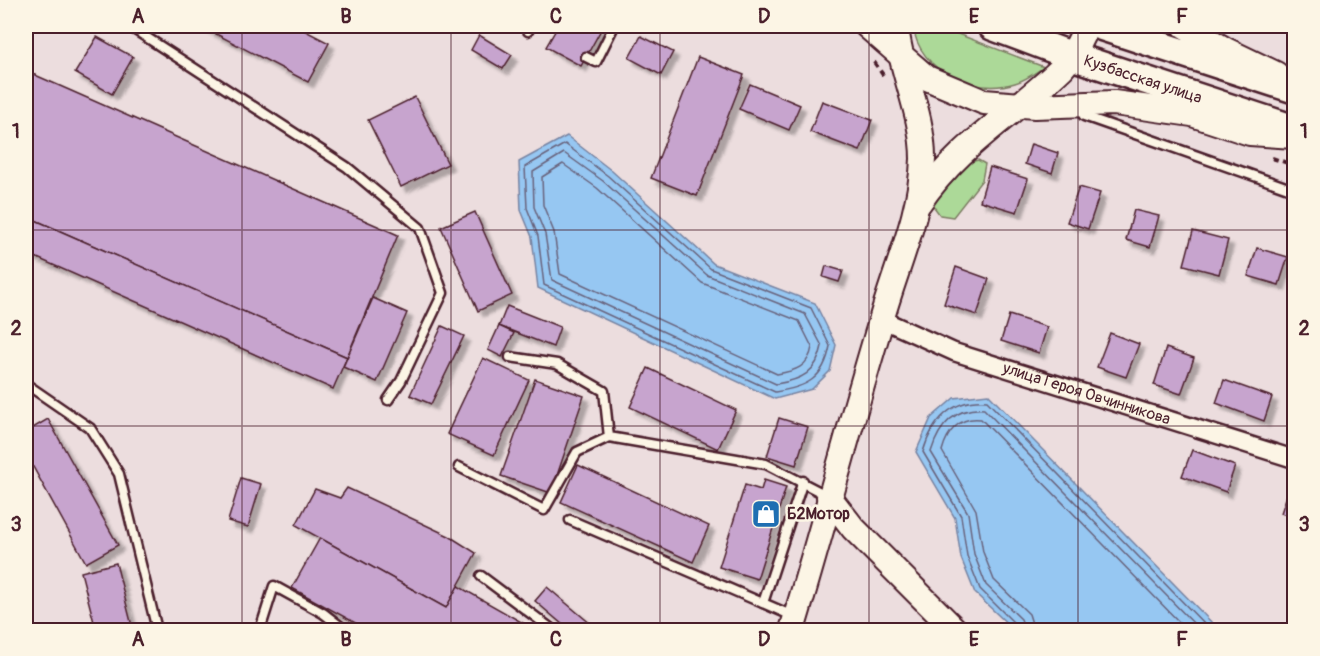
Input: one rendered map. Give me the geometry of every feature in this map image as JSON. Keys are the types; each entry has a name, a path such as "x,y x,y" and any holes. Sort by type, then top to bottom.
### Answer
{"main road":[{"name":"Кузбасская улица","path":"992,26 1072,56 1294,129"},
{"path":"1100,26 1294,88"}],"street":[{"path":"867,26 927,78 968,97 1017,105 1125,104 1192,114 1250,133 1294,136"},
{"path":"794,624 881,319 918,205 922,158 920,128 897,26"},
{"path":"918,205 937,176 970,143 1049,81 1072,56 1088,26"},
{"path":"1185,26 1226,50 1294,82"},
{"name":"улица Героя Овчинникова","path":"881,319 954,352 1294,459"},
{"path":"829,497 854,528 955,630"}],"lane":[{"path":"129,26 347,167 420,228 443,293 401,381 388,400"},
{"path":"586,57 596,62 614,26"},
{"path":"1078,105 1084,116 1294,190"},
{"path":"510,357 556,364 604,390 609,437"},
{"path":"26,384 90,428 119,474 158,630"},
{"path":"459,467 544,510 577,452 609,437 766,464 803,481 829,497"},
{"path":"763,603 803,481"},
{"path":"570,520 763,603 794,624"},
{"path":"481,576 553,630"},
{"path":"260,630 274,586 323,614 345,630"}],"path":[{"path":"869,55 885,79"}],"green space":[{"path":"913,26 937,26 1044,67 1015,83 983,86 966,83 937,68 917,42"},
{"path":"978,160 985,164 982,180 953,217 940,215 934,207 934,200 963,164"}],"water":[{"path":"567,136 612,171 714,264 815,303 836,345 830,371 812,389 775,399 538,288 532,237 521,210 519,162"},
{"path":"988,394 1219,630 1014,630 975,593 961,558 955,518 916,452 931,418 954,398"}],"building":[{"path":"201,26 296,26 329,43 308,82"},
{"path":"558,26 603,26 581,66 546,47"},
{"path":"479,35 512,55 503,69 471,50"},
{"path":"641,36 673,52 661,75 629,58"},
{"path":"97,37 133,57 112,94 75,73"},
{"path":"698,57 744,75 697,196 651,178"},
{"path":"26,71 398,235 347,357 26,216"},
{"path":"750,84 800,105 789,130 739,109"},
{"path":"415,97 448,164 401,187 368,120"},
{"path":"822,101 872,120 860,151 810,132"},
{"path":"1031,144 1058,153 1052,173 1025,164"},
{"path":"990,167 1028,179 1017,212 980,201"},
{"path":"1079,187 1100,193 1088,229 1067,222"},
{"path":"1134,210 1159,216 1150,247 1126,240"},
{"path":"475,212 512,295 478,311 441,227"},
{"path":"26,216 347,357 333,389 26,253"},
{"path":"1193,231 1228,240 1219,274 1184,265"},
{"path":"1257,248 1288,257 1279,285 1248,276"},
{"path":"826,266 843,271 839,282 823,277"},
{"path":"956,267 989,279 977,315 944,304"},
{"path":"373,298 407,313 377,382 343,367"},
{"path":"507,306 560,327 553,347 499,326"},
{"path":"1009,315 1047,327 1039,353 1001,341"},
{"path":"442,326 464,336 431,404 410,395"},
{"path":"499,326 514,333 502,357 488,350"},
{"path":"1110,333 1139,344 1126,377 1097,367"},
{"path":"1166,348 1194,358 1181,394 1154,385"},
{"path":"483,358 529,380 494,455 447,434"},
{"path":"648,368 736,410 718,449 630,407"},
{"path":"535,379 584,396 551,493 501,476"},
{"path":"1224,380 1272,397 1264,421 1216,403"},
{"path":"779,418 808,427 796,465 767,456"},
{"path":"48,419 118,545 86,563 26,454 26,432"},
{"path":"1192,450 1235,466 1226,492 1182,476"},
{"path":"578,465 709,526 693,562 561,502"},
{"path":"241,478 261,484 248,527 228,521"},
{"path":"764,480 786,487 757,579 719,567 745,485 761,490"},
{"path":"1290,486 1294,488 1294,518 1281,513"},
{"path":"347,488 449,536 476,553 446,608 296,525 315,489 340,498"},
{"path":"320,538 446,608 458,586 530,627 528,630 368,630 292,588"},
{"path":"116,563 133,630 96,630 81,572"},
{"path":"547,587 598,630 569,630 535,601"}],"place":[{"name":"Б2Мотор","path":"766,514"}]}
